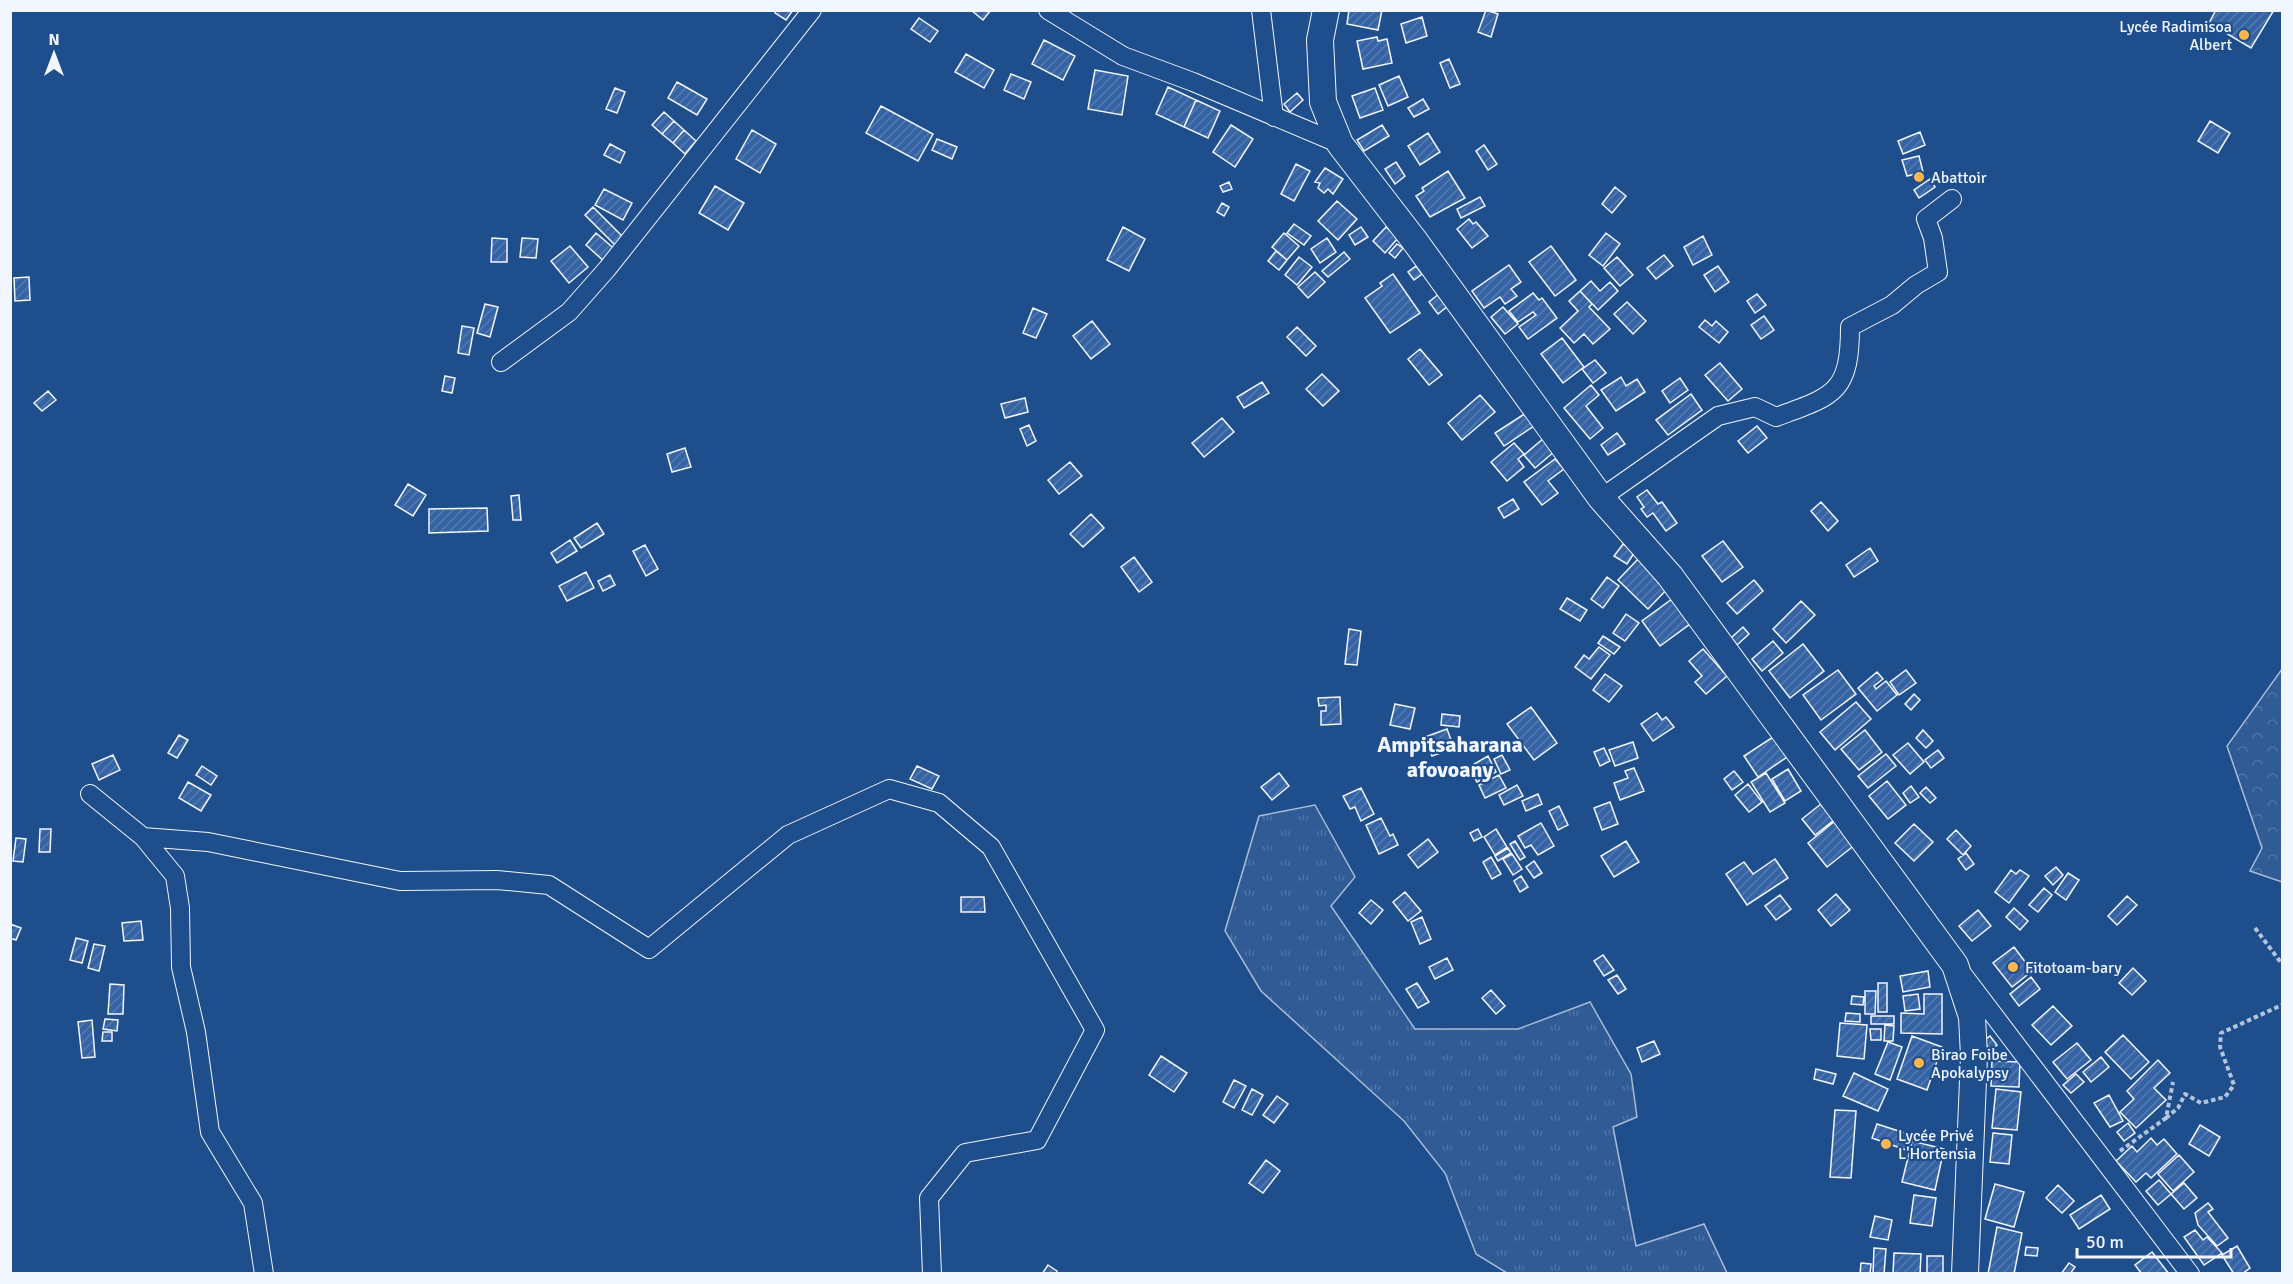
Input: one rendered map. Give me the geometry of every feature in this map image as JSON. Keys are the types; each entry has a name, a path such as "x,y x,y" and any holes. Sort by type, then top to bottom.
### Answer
{"main road":[{"path":"1326,10 1320,40 1323,102 1340,144 1414,240 1600,498 1670,576 1955,966 1972,1017 1974,1056 1965,1274"}],"street":[{"path":"501,362 569,312 607,269 812,10"},
{"path":"1048,10 1123,56 1193,82 1340,144"},
{"path":"1261,10 1274,117"},
{"path":"1600,498 1718,416 1755,407 1776,417 1828,398 1846,375 1850,327 1892,305 1916,285 1938,272 1934,237 1926,219 1952,199"},
{"path":"143,837 208,842 400,880 497,879 549,885 649,949 788,835 889,789 939,803 992,847 1095,1030 1037,1140 964,1153 929,1198 932,1274"},
{"path":"90,794 143,837 175,876 180,908 181,966 196,1032 210,1132 253,1203 264,1274"},
{"path":"1955,966 2190,1274"}],"path":[{"path":"2255,928 2283,964"},
{"path":"2106,1164 2135,1138 2178,1108 2185,1094 2201,1103 2224,1097 2234,1084 2220,1047 2221,1033 2283,1005"},
{"path":"2166,1118 2173,1082"}],"green space":[{"path":"2282,669 2282,882 2250,871 2262,848 2227,746"},
{"path":"1315,805 1355,877 1331,906 1415,1029 1518,1029 1590,1002 1631,1074 1637,1117 1613,1127 1636,1246 1704,1224 1727,1273 1507,1273 1476,1254 1445,1173 1404,1121 1261,991 1225,931 1259,816"}],"building":[{"path":"776,10 793,10 786,20 775,13"},
{"path":"971,10 991,10 983,20"},
{"path":"1349,10 1382,10 1378,30 1347,24"},
{"path":"1486,10 1498,14 1491,37 1478,32"},
{"name":"Lycée Radimisoa Albert","path":"2216,10 2274,10 2251,48 2209,23"},
{"path":"1422,17 1427,36 1406,43 1401,24"},
{"path":"919,18 938,31 930,42 911,29"},
{"path":"1377,37 1378,41 1387,39 1392,63 1363,69 1357,41"},
{"path":"1044,40 1075,56 1063,80 1032,64"},
{"path":"966,54 994,70 984,88 955,72"},
{"path":"1449,59 1460,84 1450,88 1440,63"},
{"path":"1095,70 1128,76 1122,115 1088,109"},
{"path":"1011,74 1031,82 1024,99 1004,90"},
{"path":"1399,76 1408,97 1388,106 1379,85"},
{"path":"677,82 707,99 697,115 668,98"},
{"path":"1168,87 1196,100 1184,127 1156,114"},
{"path":"615,88 625,92 617,113 606,109"},
{"path":"1375,88 1383,110 1360,118 1352,96"},
{"path":"1297,93 1303,100 1290,112 1284,104"},
{"path":"1423,99 1429,109 1414,117 1408,108"},
{"path":"1196,100 1220,111 1208,138 1184,127"},
{"path":"881,106 933,134 918,161 866,133"},
{"path":"664,112 674,121 662,134 652,125"},
{"path":"674,121 684,130 673,143 662,134"},
{"path":"2210,121 2230,133 2218,153 2198,141"},
{"path":"1231,125 1253,139 1235,167 1213,152"},
{"path":"1382,125 1389,136 1364,151 1357,140"},
{"path":"684,130 696,141 685,154 673,143"},
{"path":"752,130 776,144 760,173 736,159"},
{"path":"1920,132 1925,145 1903,154 1898,141"},
{"path":"1428,133 1440,152 1420,165 1408,146"},
{"path":"937,139 957,147 952,159 932,150"},
{"path":"610,144 625,152 620,163 604,155"},
{"path":"1484,145 1497,164 1488,170 1476,151"},
{"path":"1919,156 1923,172 1907,176 1902,160"},
{"path":"1396,162 1405,176 1395,184 1385,169"},
{"path":"1296,164 1310,171 1294,201 1281,194"},
{"path":"1325,168 1343,179 1333,194 1328,189 1324,193 1318,188 1320,183 1315,182"},
{"path":"1448,171 1465,198 1430,217 1416,196 1424,191 1422,188"},
{"path":"1930,179 1935,187 1919,198 1914,190"},
{"path":"1229,182 1232,189 1223,192 1220,186"},
{"path":"715,186 744,203 728,230 699,213"},
{"path":"1615,187 1626,196 1612,213 1602,204"},
{"path":"604,189 632,203 623,220 595,205"},
{"path":"1480,197 1485,206 1461,218 1457,209"},
{"path":"1337,201 1357,219 1338,240 1318,221"},
{"path":"1222,203 1229,207 1224,216 1217,212"},
{"path":"593,207 626,240 618,248 585,215"},
{"path":"1469,219 1473,224 1476,222 1488,236 1472,248 1457,229"},
{"path":"1294,224 1311,236 1304,245 1287,233"},
{"path":"1123,227 1145,239 1129,271 1107,260"},
{"path":"1361,227 1368,237 1355,245 1349,235"},
{"path":"1386,227 1398,238 1385,253 1373,241"},
{"path":"596,233 617,251 606,263 586,245"},
{"path":"1284,233 1299,246 1287,260 1272,247"},
{"path":"1606,233 1620,244 1603,266 1589,255"},
{"path":"1703,236 1712,255 1693,265 1684,247"},
{"path":"492,238 507,239 507,262 491,262"},
{"path":"522,238 538,239 536,258 520,257"},
{"path":"1327,238 1336,252 1320,263 1311,249"},
{"path":"1397,244 1403,248 1395,258 1389,253"},
{"path":"570,246 588,267 569,283 551,261"},
{"path":"1551,246 1576,280 1555,296 1529,262"},
{"path":"1276,251 1287,260 1279,270 1268,261"},
{"path":"1344,252 1350,259 1328,277 1322,271"},
{"path":"1664,255 1673,266 1656,279 1647,268"},
{"path":"1299,257 1312,267 1297,285 1285,275"},
{"path":"1617,257 1633,275 1620,286 1604,268"},
{"path":"1509,265 1521,282 1511,289 1517,296 1505,304 1500,297 1484,308 1472,291"},
{"path":"1416,266 1422,274 1414,280 1408,272"},
{"path":"1718,266 1729,282 1715,292 1704,275"},
{"path":"1315,272 1325,282 1308,298 1298,287"},
{"path":"1393,274 1420,313 1390,333 1365,298 1382,286 1380,283"},
{"path":"29,277 30,300 15,301 14,278"},
{"path":"1591,281 1600,291 1610,282 1618,291 1598,310 1580,291"},
{"path":"1580,291 1592,304 1589,307 1610,329 1593,344 1584,334 1574,343 1560,328 1578,311 1569,301"},
{"path":"1440,293 1449,305 1438,314 1429,302"},
{"path":"1533,293 1539,300 1542,298 1557,318 1528,339 1519,327 1536,315 1533,312 1518,322 1509,311"},
{"path":"1757,294 1766,305 1755,313 1747,301"},
{"path":"1627,302 1646,321 1633,334 1614,314"},
{"path":"485,304 498,307 490,337 477,333"},
{"path":"1503,307 1518,324 1505,334 1491,317"},
{"path":"1033,308 1047,314 1036,338 1023,333"},
{"path":"1764,316 1774,330 1761,339 1751,325"},
{"path":"1705,320 1712,326 1716,321 1728,332 1719,343 1699,327"},
{"path":"1092,321 1110,344 1091,359 1073,336"},
{"path":"462,326 474,328 469,355 458,353"},
{"path":"1297,327 1316,346 1306,356 1287,337"},
{"path":"1562,338 1584,367 1563,383 1541,354"},
{"path":"1420,349 1442,375 1429,385 1408,359"},
{"path":"1595,360 1606,373 1593,383 1582,369"},
{"path":"1720,363 1742,389 1728,401 1705,375"},
{"path":"1322,374 1339,391 1323,406 1306,389"},
{"path":"445,376 455,378 452,393 442,391"},
{"path":"1621,377 1626,386 1637,379 1645,392 1616,411 1601,390"},
{"path":"1680,378 1688,390 1670,403 1662,391"},
{"path":"1262,382 1269,393 1244,408 1237,397"},
{"path":"1591,385 1599,395 1586,406 1603,428 1590,439 1564,408"},
{"path":"48,391 56,400 42,411 34,403"},
{"path":"1691,394 1702,410 1668,435 1656,420"},
{"path":"1480,395 1495,412 1462,440 1448,423"},
{"path":"1025,398 1028,412 1005,418 1001,404"},
{"path":"1526,413 1534,426 1504,446 1495,433"},
{"path":"1222,418 1234,432 1204,457 1192,443"},
{"path":"1029,425 1036,441 1027,446 1020,429"},
{"path":"1757,426 1767,438 1748,453 1738,441"},
{"path":"1617,433 1625,444 1608,455 1601,445"},
{"path":"1544,438 1555,451 1535,468 1524,455"},
{"path":"1514,443 1524,454 1518,459 1524,467 1507,481 1491,462"},
{"path":"685,448 691,467 672,472 667,454"},
{"path":"1555,459 1564,469 1548,481 1558,493 1542,505 1524,482"},
{"path":"1070,462 1082,476 1059,494 1048,480"},
{"path":"408,484 426,495 413,516 395,505"},
{"path":"1647,490 1658,504 1662,502 1677,523 1666,531 1653,513 1647,517 1641,509 1644,507 1637,497"},
{"path":"519,495 521,520 513,520 511,496"},
{"path":"1513,499 1519,509 1504,518 1498,508"},
{"path":"1821,502 1838,521 1828,531 1811,511"},
{"path":"487,508 488,531 429,533 429,509"},
{"path":"1091,514 1104,528 1083,547 1070,534"},
{"path":"597,523 604,534 581,548 574,538"},
{"path":"570,540 577,551 557,563 551,553"},
{"path":"1723,541 1743,567 1722,582 1702,556"},
{"path":"1623,544 1635,552 1627,564 1614,556"},
{"path":"645,545 658,569 646,576 633,551"},
{"path":"1870,548 1878,561 1854,577 1846,565"},
{"path":"1134,557 1152,582 1139,592 1121,567"},
{"path":"1640,557 1670,586 1648,609 1618,580"},
{"path":"586,572 594,588 567,601 559,586"},
{"path":"610,575 615,585 603,591 598,581"},
{"path":"1607,577 1619,586 1603,608 1591,599"},
{"path":"1754,580 1763,591 1737,614 1727,603"},
{"path":"1567,598 1587,610 1580,621 1560,609"},
{"path":"1672,599 1690,624 1660,646 1642,621"},
{"path":"1801,601 1815,615 1786,643 1773,629"},
{"path":"1626,614 1639,623 1625,641 1613,633"},
{"path":"1743,627 1749,634 1737,645 1731,638"},
{"path":"1349,629 1361,631 1357,665 1345,664"},
{"path":"1603,636 1620,647 1614,654 1598,643"},
{"path":"1773,641 1783,653 1762,671 1752,659"},
{"path":"1803,644 1824,671 1790,698 1769,671"},
{"path":"1599,647 1610,655 1591,679 1575,667 1584,655 1589,659"},
{"path":"1703,649 1727,676 1706,694 1695,682 1702,676 1689,661"},
{"path":"1838,670 1856,694 1821,720 1803,695"},
{"path":"1906,670 1916,683 1899,695 1890,682"},
{"path":"1877,672 1883,679 1874,686 1876,689 1886,681 1897,695 1877,711 1858,688"},
{"path":"1605,674 1622,686 1609,702 1593,690"},
{"path":"1914,694 1920,700 1911,710 1905,704"},
{"path":"1340,697 1341,724 1321,725 1321,711 1326,711 1326,705 1319,706 1318,698"},
{"path":"1856,702 1871,719 1835,750 1820,732"},
{"path":"1395,704 1415,708 1410,729 1390,725"},
{"path":"1531,707 1557,743 1534,760 1507,724"},
{"path":"1657,713 1662,720 1666,717 1674,727 1653,741 1641,724"},
{"path":"1442,714 1460,716 1459,727 1441,725"},
{"path":"1447,729 1454,748 1432,756 1425,737"},
{"path":"1865,730 1882,752 1859,770 1841,749"},
{"path":"1923,730 1933,741 1926,748 1916,738"},
{"path":"179,735 188,740 177,758 168,753"},
{"path":"1773,737 1787,757 1758,777 1744,756"},
{"path":"1633,742 1638,758 1615,766 1609,750"},
{"path":"1908,743 1924,762 1910,774 1893,755"},
{"path":"1604,748 1610,761 1600,766 1594,752"},
{"path":"1938,750 1944,758 1931,768 1925,760"},
{"path":"1886,754 1896,766 1868,788 1858,776"},
{"path":"113,755 120,770 99,780 92,764"},
{"path":"1502,755 1510,770 1501,774 1494,759"},
{"path":"1488,756 1496,772 1477,782 1469,767"},
{"path":"202,766 217,776 211,785 196,775"},
{"path":"917,766 939,776 932,789 910,779"},
{"path":"1634,768 1644,791 1620,800 1614,783 1628,778 1625,771"},
{"path":"1788,769 1801,791 1785,801 1772,779"},
{"path":"1734,771 1743,782 1732,790 1724,779"},
{"path":"1279,773 1289,786 1272,800 1261,787"},
{"path":"1766,773 1785,803 1770,812 1751,782"},
{"path":"1499,775 1506,788 1485,798 1479,785"},
{"path":"1887,781 1906,805 1888,819 1869,796"},
{"path":"188,782 211,795 201,811 179,798"},
{"path":"1748,784 1762,802 1749,812 1735,795"},
{"path":"1517,785 1523,796 1504,805 1499,795"},
{"path":"1911,786 1919,797 1910,803 1903,793"},
{"path":"1926,787 1936,798 1930,803 1920,793"},
{"path":"1361,788 1374,814 1361,821 1355,807 1350,809 1343,796"},
{"path":"1538,794 1542,804 1526,811 1522,801"},
{"path":"1610,802 1618,824 1602,830 1594,808"},
{"path":"1821,804 1834,820 1815,835 1802,819"},
{"path":"1559,806 1568,825 1558,830 1549,811"},
{"path":"1381,818 1390,836 1393,834 1398,845 1379,854 1366,825"},
{"path":"1836,820 1856,844 1827,867 1808,843"},
{"path":"1541,823 1554,846 1538,855 1531,845 1525,848 1518,836"},
{"path":"1914,824 1933,842 1914,861 1895,843"},
{"path":"40,829 51,829 50,852 39,852"},
{"path":"1478,829 1482,837 1474,841 1470,833"},
{"path":"1496,829 1507,847 1495,855 1484,837"},
{"path":"1956,830 1971,846 1963,855 1947,839"},
{"path":"16,838 26,839 23,862 13,861"},
{"path":"1428,839 1438,852 1418,868 1408,855"},
{"path":"1515,841 1525,857 1520,860 1510,844"},
{"path":"1626,841 1639,862 1614,877 1601,856"},
{"path":"1508,848 1511,853 1498,861 1495,856"},
{"path":"1966,853 1974,864 1966,870 1958,859"},
{"path":"1512,854 1522,869 1513,875 1503,859"},
{"path":"1491,857 1501,874 1492,879 1483,862"},
{"path":"1775,859 1788,878 1747,905 1726,874 1744,862 1753,874"},
{"path":"1534,861 1542,873 1534,878 1526,867"},
{"path":"2056,867 2063,875 2053,885 2045,876"},
{"path":"2011,870 2016,874 2020,870 2029,876 2009,903 1995,892"},
{"path":"2068,873 2079,880 2066,900 2055,892"},
{"path":"1521,876 1528,887 1520,892 1514,881"},
{"path":"2044,888 2052,895 2038,912 2029,905"},
{"path":"1405,892 1421,911 1408,921 1393,902"},
{"path":"1836,894 1850,910 1831,926 1818,910"},
{"path":"1780,895 1791,909 1776,920 1765,906"},
{"path":"2127,896 2137,905 2117,925 2108,916"},
{"path":"961,897 984,897 985,912 961,912"},
{"path":"1371,900 1383,910 1371,924 1359,913"},
{"path":"2014,908 2028,921 2020,930 2006,917"},
{"path":"1978,910 1991,926 1972,941 1959,926"},
{"path":"1422,917 1431,939 1420,944 1411,922"},
{"path":"141,921 143,940 124,941 122,923"},
{"path":"10,924 21,928 16,940 10,938"},
{"path":"76,938 88,941 82,963 70,960"},
{"path":"94,944 105,946 99,971 88,968"},
{"name":"Fitotoam-bary","path":"2014,947 2032,971 2012,987 1993,963"},
{"path":"1603,955 1614,970 1604,976 1594,961"},
{"path":"1447,958 1453,970 1435,979 1429,967"},
{"path":"2133,968 2146,981 2132,995 2119,983"},
{"path":"1928,971 1930,987 1903,992 1900,976"},
{"path":"1617,975 1626,989 1618,994 1608,980"},
{"path":"2031,977 2040,989 2019,1006 2010,994"},
{"path":"1417,983 1429,1002 1418,1008 1406,989"},
{"path":"1878,983 1887,983 1887,1012 1878,1012"},
{"path":"110,984 124,985 123,1014 108,1014"},
{"path":"1491,990 1505,1006 1496,1014 1482,998"},
{"path":"1865,991 1876,991 1875,1014 1865,1014"},
{"path":"1918,994 1920,1009 1905,1011 1903,996"},
{"path":"1924,994 1942,994 1942,1034 1901,1033 1901,1013 1924,1014"},
{"path":"1852,996 1864,997 1863,1005 1851,1004"},
{"path":"2053,1006 2072,1026 2051,1045 2032,1025"},
{"path":"1846,1013 1860,1014 1860,1022 1845,1021"},
{"path":"1871,1016 1894,1016 1894,1024 1871,1024"},
{"path":"105,1019 118,1020 117,1031 103,1029"},
{"path":"92,1020 95,1057 82,1058 78,1022"},
{"path":"1840,1023 1867,1025 1864,1059 1837,1056"},
{"path":"1885,1025 1894,1026 1893,1041 1884,1041"},
{"path":"1870,1029 1881,1029 1881,1040 1871,1040"},
{"path":"103,1032 112,1032 112,1041 102,1041"},
{"path":"2123,1035 2149,1062 2131,1079 2105,1052"},
{"name":"Birao Foibe Apokalypsy","path":"1912,1036 1942,1047 1927,1090 1897,1079"},
{"path":"1990,1036 1997,1045 1990,1050 1983,1041"},
{"path":"1654,1041 1660,1054 1642,1062 1637,1048"},
{"path":"1888,1042 1902,1047 1890,1080 1875,1074"},
{"path":"2077,1043 2091,1060 2067,1079 2053,1062"},
{"path":"1161,1056 1187,1073 1174,1092 1149,1075"},
{"path":"2101,1057 2109,1067 2091,1082 2083,1072"},
{"path":"2158,1060 2170,1073 2154,1088 2166,1100 2136,1128 2120,1112 2134,1099 2127,1091"},
{"path":"1992,1061 2020,1062 2019,1087 1991,1086"},
{"path":"1816,1069 1836,1074 1833,1084 1814,1079"},
{"path":"1854,1073 1888,1089 1878,1111 1843,1096"},
{"path":"2076,1074 2084,1082 2071,1093 2063,1085"},
{"path":"1234,1080 1246,1086 1234,1108 1223,1102"},
{"path":"1252,1089 1263,1095 1252,1115 1242,1110"},
{"path":"1996,1089 2021,1092 2017,1130 1992,1128"},
{"path":"2109,1095 2123,1121 2110,1127 2094,1103"},
{"path":"1277,1096 1288,1104 1274,1123 1263,1115"},
{"path":"1835,1110 1856,1111 1851,1178 1830,1177"},
{"path":"2128,1123 2135,1133 2124,1141 2117,1132"},
{"path":"1877,1124 1911,1135 1906,1150 1872,1138"},
{"path":"2200,1125 2220,1137 2209,1156 2189,1144"},
{"path":"1993,1133 2012,1135 2009,1164 1990,1162"},
{"path":"2151,1138 2157,1145 2164,1139 2177,1154 2151,1178 2146,1173 2136,1182 2116,1161 2132,1146 2137,1152"},
{"path":"1912,1141 1944,1149 1935,1190 1902,1182"},
{"path":"2179,1155 2194,1172 2173,1191 2158,1174"},
{"path":"1266,1160 1280,1171 1263,1193 1249,1183"},
{"path":"2159,1180 2171,1194 2158,1205 2146,1191"},
{"path":"2184,1183 2197,1198 2184,1209 2171,1194"},
{"path":"1995,1184 2024,1192 2014,1227 1985,1219"},
{"path":"2058,1185 2074,1201 2062,1213 2046,1198"},
{"path":"1914,1195 1936,1198 1932,1226 1910,1223"},
{"path":"2101,1195 2110,1209 2079,1229 2070,1215"},
{"path":"2208,1203 2213,1209 2208,1212 2228,1238 2217,1246 2198,1225 2195,1213"},
{"path":"1875,1216 1892,1220 1888,1240 1870,1237"},
{"path":"1997,1227 2022,1233 2014,1274 1988,1274"},
{"path":"2195,1230 2203,1240 2207,1237 2222,1253 2204,1265 2184,1237"},
{"path":"2237,1246 2250,1268 2242,1274 2234,1274 2222,1255"},
{"path":"2026,1247 2038,1248 2037,1256 2025,1255"},
{"path":"1874,1248 1886,1249 1884,1274 1873,1274"},
{"path":"2152,1252 2169,1274 2142,1274 2135,1265"},
{"path":"1894,1253 1921,1254 1920,1274 1893,1274"},
{"path":"1927,1256 1943,1256 1943,1274 1927,1274"},
{"path":"1861,1263 1871,1264 1870,1274 1860,1274"},
{"path":"2069,1263 2075,1267 2070,1274 2061,1274"},
{"path":"1048,1265 1057,1271 1056,1274 1042,1274"}],"place":[{"name":"Lycée Radimisoa Albert","path":"2244,35"},
{"name":"Abattoir","path":"1919,177"},
{"name":"Fitotoam-bary","path":"2013,967"},
{"name":"Birao Foibe Apokalypsy","path":"1919,1063"},
{"name":"Lycée Privé L'Hortensia","path":"1886,1144"}],"district":[{"name":"Ampitsaharana afovoany","path":"1450,756"}]}
